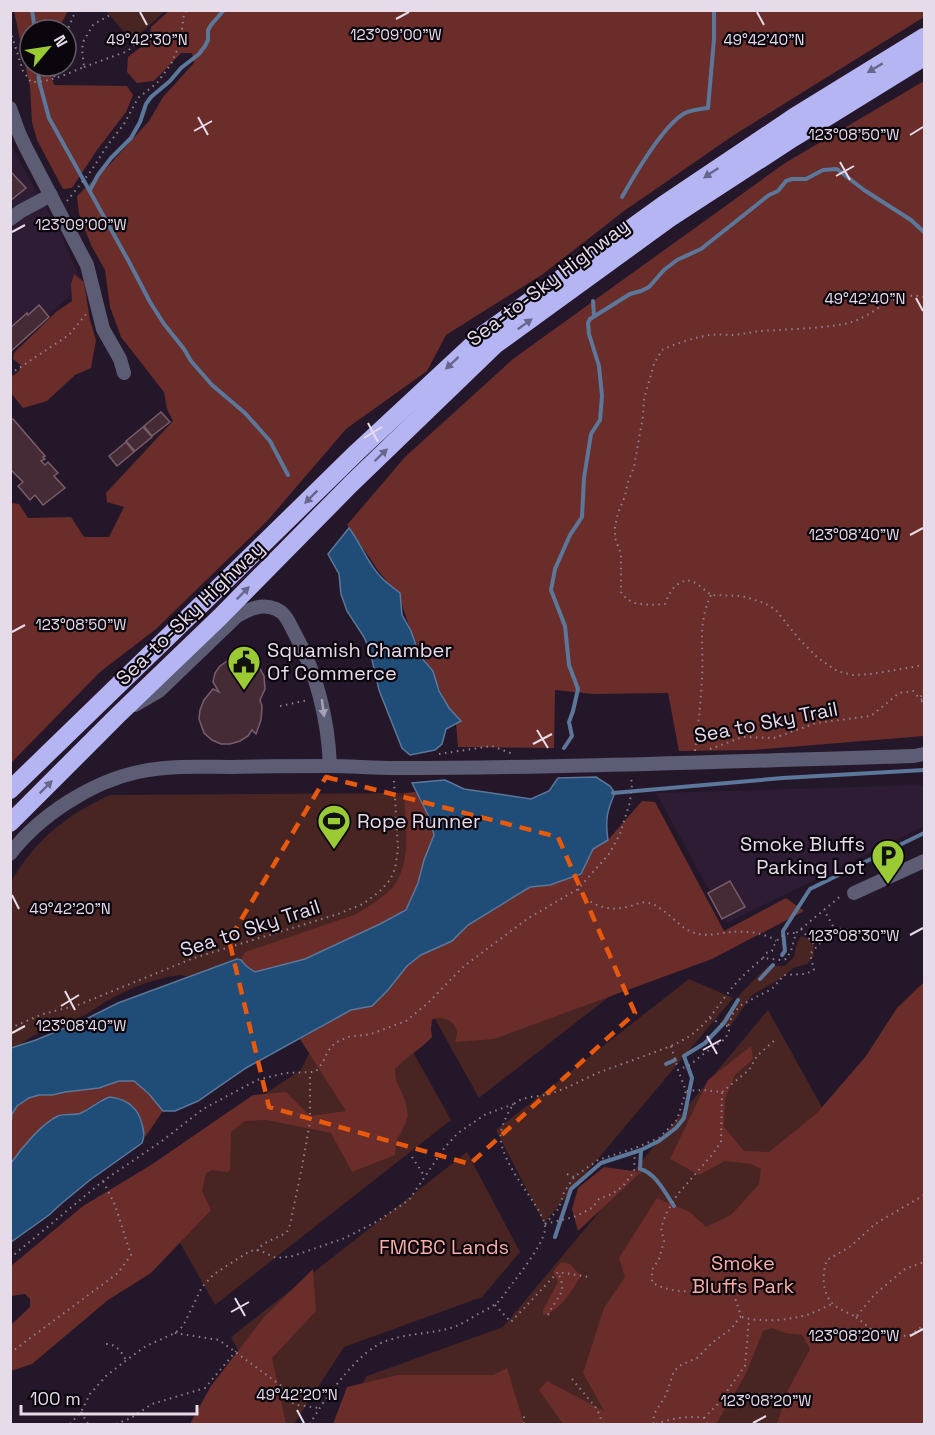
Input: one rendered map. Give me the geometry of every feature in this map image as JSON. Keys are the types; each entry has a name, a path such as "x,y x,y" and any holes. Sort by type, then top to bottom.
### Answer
{"highway":[{"name":"Sea-to-Sky Highway","path":"10,790 357,452 484,334 663,205 794,117 924,37"},
{"name":"Sea-to-Sky Highway","path":"10,823 220,617 351,484 495,345 670,218 924,57"}],"street":[{"path":"10,108 19,134 87,265 103,329 120,359 124,373"},
{"path":"16,215 51,195"},
{"path":"118,715 159,691 237,616 252,608 276,609 287,618 313,669 321,698 330,766"},
{"path":"10,854 31,831 69,801 112,779 140,771 180,767 394,768 630,765 924,754"},
{"path":"854,893 924,861"}],"path":[{"path":"74,193 124,124 138,98 157,83 171,64 180,44 184,13 188,10"},
{"path":"84,67 83,42 93,25 110,15"},
{"path":"10,30 18,57"},
{"path":"78,69 125,52 135,44"},
{"path":"28,78 32,82 50,78"},
{"path":"924,297 902,296 846,324 734,335 712,334 662,350 654,364 644,399 634,467 627,482 615,526 615,538 621,554 621,592 628,600 650,605 665,604 675,586 687,580 696,583 711,595 742,596 775,609 799,639 818,658 837,671 853,675 872,674 924,665"},
{"path":"10,374 69,335 87,314 95,300"},
{"path":"695,751 703,674 702,624 711,595"},
{"path":"920,699 924,690"},
{"name":"Sea to Sky Trail","path":"705,750 743,737 774,738 816,723 871,716 899,693 913,691 924,702"},
{"path":"280,706 321,698"},
{"path":"436,754 492,746 513,755 520,755"},
{"path":"10,1258 103,1181 162,1141 203,1109 257,1080 285,1073 310,1073 317,1070 335,1043 348,1037 371,1034 406,1021 428,1003 463,967 527,919 578,889 609,854 620,834 630,802 632,785 630,765"},
{"name":"Sea to Sky Trail","path":"10,1028 43,1014 78,1005 194,958 338,914 363,904 390,880 395,869 398,849 394,773"},
{"path":"578,889 584,897 603,908 617,908 646,902 656,905 693,933 701,935 747,932 776,940"},
{"path":"764,958 786,959 796,933 842,895 854,893"},
{"path":"824,910 834,928"},
{"path":"834,928 856,932 870,930 887,933"},
{"path":"678,1070 690,1065 725,1039 729,1031 727,1026 740,1006 772,989 782,976 813,971 811,953 834,928"},
{"path":"801,929 816,947"},
{"path":"70,1425 81,1412 97,1385 146,1346 175,1333 185,1322 202,1287 214,1274 242,1255 250,1251 257,1251 276,1258 293,1256 345,1238 376,1222 409,1200 458,1133 486,1114 527,1099 550,1094 598,1073 671,1046 693,1034 711,1019 732,988 764,958 766,952 772,951 776,940 786,933 796,933"},
{"path":"711,1019 727,1026"},
{"path":"686,1091 722,1092 749,1070 757,1056 777,1038"},
{"path":"545,1224 559,1208 564,1192 574,1177 598,1160 659,1138 677,1120 686,1091 671,1046"},
{"path":"257,1251 264,1244 287,1232 290,1225 308,1134 310,1073"},
{"path":"722,1092 721,1142 677,1196 667,1212 661,1228 664,1241 659,1259 652,1270 652,1281 659,1287 671,1290 701,1290 721,1283 731,1290 741,1316 749,1319 781,1320 810,1314 832,1304"},
{"path":"310,1425 319,1408 350,1369 369,1351 378,1344 408,1335 453,1327 495,1305 540,1244 545,1232 545,1224 510,1165 500,1137 501,1130 514,1104"},
{"path":"545,1224 574,1217 592,1208 599,1199 623,1186 634,1172 635,1148"},
{"path":"412,1157 425,1178"},
{"path":"567,1174 574,1177"},
{"path":"10,1353 118,1273 131,1255 115,1205 103,1181"},
{"path":"924,1195 875,1224 850,1246 826,1260 822,1272 826,1292 832,1304 856,1317 877,1334 909,1336 924,1325"},
{"path":"856,1317 875,1294 905,1269 924,1262"},
{"path":"495,1305 511,1322 558,1272"},
{"path":"558,1272 589,1277"},
{"path":"548,1315 563,1295 563,1284 558,1272"},
{"path":"704,1418 664,1421 654,1425 654,1414 666,1395 674,1371 697,1358 731,1329 741,1316"},
{"path":"704,1418 717,1405 745,1366 749,1319"},
{"path":"175,1333 219,1340 284,1387 287,1401 319,1408"},
{"path":"106,1344 116,1347 126,1360"},
{"path":"116,1425 152,1404 205,1388 236,1351"},
{"path":"572,1379 597,1409 603,1425"},
{"path":"81,1412 88,1425"},
{"path":"524,1412 524,1425"},
{"path":"704,1418 707,1425"}],"highlighted area":[{"path":"326,777 558,837 635,1013 470,1164 269,1107 229,940"}],"shaded area":[{"path":"10,139 15,153 59,231 83,284 11,348"},
{"path":"924,785 924,826 727,923 656,793"}],"green space":[{"path":"170,10 924,10 924,17 734,135 624,211 543,274 446,335 427,371 346,429 268,520 156,629 100,672 11,763 11,503 19,504 28,518 71,517 84,537 109,537 124,507 107,502 106,493 173,421 167,409 164,392 121,337 110,307 105,270 91,245 79,214 77,196 149,121 163,97 194,63 192,53 181,53 154,81 137,83 127,72 128,57 149,41 151,27"},
{"path":"14,11 68,11 64,18 18,18 18,30"},
{"path":"106,11 165,11 132,41"},
{"path":"28,78 52,78 54,85 127,86 133,95 126,112 72,188 63,189 37,140 32,122"},
{"path":"924,81 924,736 753,750 679,751 668,693 593,694 555,690 554,748 458,747 456,723 410,629 399,596 347,525 405,457 513,359 785,163"},
{"path":"74,274 84,282 90,320 96,340 91,368 75,375 47,401 23,408 11,393 10,378 19,371 21,365 13,359 14,353 56,312 72,301 71,284"},
{"path":"416,792 431,821 434,835 406,910 305,959 255,972 246,966 241,960 245,952 354,915 388,892 402,871 405,858 404,793"},
{"path":"424,793 449,876 11,1071 11,882 31,853 53,830 79,811 110,795","holes":["170,976 191,977 125,1000 57,1032 21,1044 42,1032 81,1017 114,997 141,985"]},
{"path":"642,801 655,802 724,931 786,898 804,911 712,959 494,1039 455,1042 457,1032 454,1024 443,1018 432,1020 432,1037 395,1069 396,1080 405,1100 408,1115 396,1141 395,1155 352,1172 331,1133 266,1120 245,1121 231,1132 228,1172 212,1170 206,1173 202,1191 211,1210 151,1273 108,1300 32,1364 11,1371 11,1325 30,1307 30,1299 25,1294 11,1296 11,1266 83,1206 151,1165 253,1095 286,1092 310,1116 346,1111 300,1039 351,1010 372,1006 407,966 421,955 452,941 468,925 530,887 550,885 581,874 593,849 608,840"},
{"path":"801,936 813,941 814,956 807,964 793,968 783,977 751,996 730,1027 720,1023 742,992 768,966 785,966 794,957"},
{"name":"FMCBC Lands","path":"689,979 733,998 544,1223 496,1130"},
{"path":"628,982 479,1098 416,985"},
{"name":"Smoke Bluffs Park","path":"923,983 924,1424 777,1424 788,1390 810,1349 802,1335 785,1333 772,1328 763,1331 746,1374 716,1424 563,1424 539,1390 547,1381 604,1411 583,1373 604,1308 625,1277 619,1258 657,1198 690,1212 706,1227 731,1215 759,1184 761,1169 751,1164 725,1161 699,1175 670,1159 708,1080 751,1046 753,1059 735,1075 725,1099 724,1127 744,1151 769,1152 817,1113 866,1056 897,1008"},
{"path":"389,1009 451,1120 215,1305 142,1175 301,1070 315,1040"},
{"name":"Smoke Bluffs Park","path":"768,1010 924,1291 924,1424 336,1424 367,1376 503,1327"},
{"path":"118,1080 134,1081 163,1111 145,1137 141,1118 135,1108 119,1098 102,1099 79,1114 67,1114 36,1133 11,1163 10,1123 17,1106 39,1095 99,1088"},
{"name":"FMCBC Lands","path":"467,1152 520,1252 482,1297 344,1347 294,1424 278,1424 231,1337"},
{"path":"604,1167 641,1172 578,1231 572,1209 578,1188"},
{"path":"561,1262 570,1264 581,1276 560,1305 543,1315 543,1310 558,1282 553,1272"},
{"path":"313,1269 316,1311 272,1358 286,1424 190,1424 211,1386 264,1317"},
{"path":"507,1368 524,1424 333,1424 347,1387 398,1375 493,1375"}],"water":[{"path":"349,528 376,571 400,593 402,615 411,631 420,656 433,671 439,691 449,708 461,721 446,729 442,744 435,750 410,755 402,748 379,690 370,651 347,611 341,594 339,574 328,554"},
{"path":"596,777 610,786 615,793 607,816 608,840 593,849 581,874 550,885 530,887 468,925 452,941 421,955 407,966 372,1006 351,1010 246,1068 198,1101 175,1111 163,1111 134,1081 119,1081 99,1088 29,1098 17,1106 12,1114 11,1123 11,1048 84,1020 118,1003 237,959 255,972 305,959 406,910 434,835 431,821 412,783 445,780 464,789 531,799 549,791 558,778"},
{"path":"110,1097 126,1102 138,1113 144,1132 142,1143 90,1180 49,1215 11,1242 11,1163 32,1137 52,1119 61,1115 81,1113"}],"building":[{"path":"10,171 26,188 10,201"},
{"path":"39,305 49,317 10,352 10,328"},
{"path":"161,412 170,422 152,436 144,426"},
{"path":"13,419 45,456 43,457 45,459 41,461 45,465 48,462 58,473 54,476 65,488 43,505 35,495 30,500 18,486 23,482 10,469 10,421"},
{"path":"143,427 152,437 135,451 126,441"},
{"path":"126,442 134,452 117,466 109,456"},
{"path":"239,658 255,663 264,676 265,689 260,700 261,720 256,734 252,730 240,741 221,744 204,733 199,719 200,710 204,700 213,689 219,692 213,682 220,666 230,659"},
{"path":"730,881 745,907 722,919 708,893"}],"waterway":[{"path":"32,10 33,18"},
{"path":"90,190 111,158 131,138 151,97 199,54 208,40 208,30 224,10"},
{"path":"622,197 650,151 668,128 685,113 708,108 714,10"},
{"path":"39,78 49,118 150,302 191,361 212,385 245,413 270,441 288,475"},
{"path":"564,748 572,736 569,722 578,689 569,665 565,626 551,590 555,569 570,535 582,517 584,478 591,434 600,420 602,396 599,366 589,334 590,319 630,294 649,287 664,270 677,260 701,249 769,195 778,191 786,181 806,179 823,170 837,169 864,190 911,220 924,232"},
{"path":"593,301 594,316"},
{"path":"613,793 783,778 924,770"},
{"path":"782,955 785,951 783,931 810,889 924,833"},
{"path":"760,979 773,965"},
{"path":"555,1237 571,1189 601,1163 641,1150 659,1141 676,1128 684,1118 692,1078 684,1056 705,1043 724,1023 738,1000"},
{"path":"666,1064 675,1060"},
{"path":"641,1150 640,1169 651,1174 674,1206"}],"place":[{"name":"Squamish Chamber Of Commerce","path":"244,691"},
{"name":"Rope Runner","path":"334,850"},
{"name":"Smoke Bluffs Parking Lot","path":"888,885"}]}
